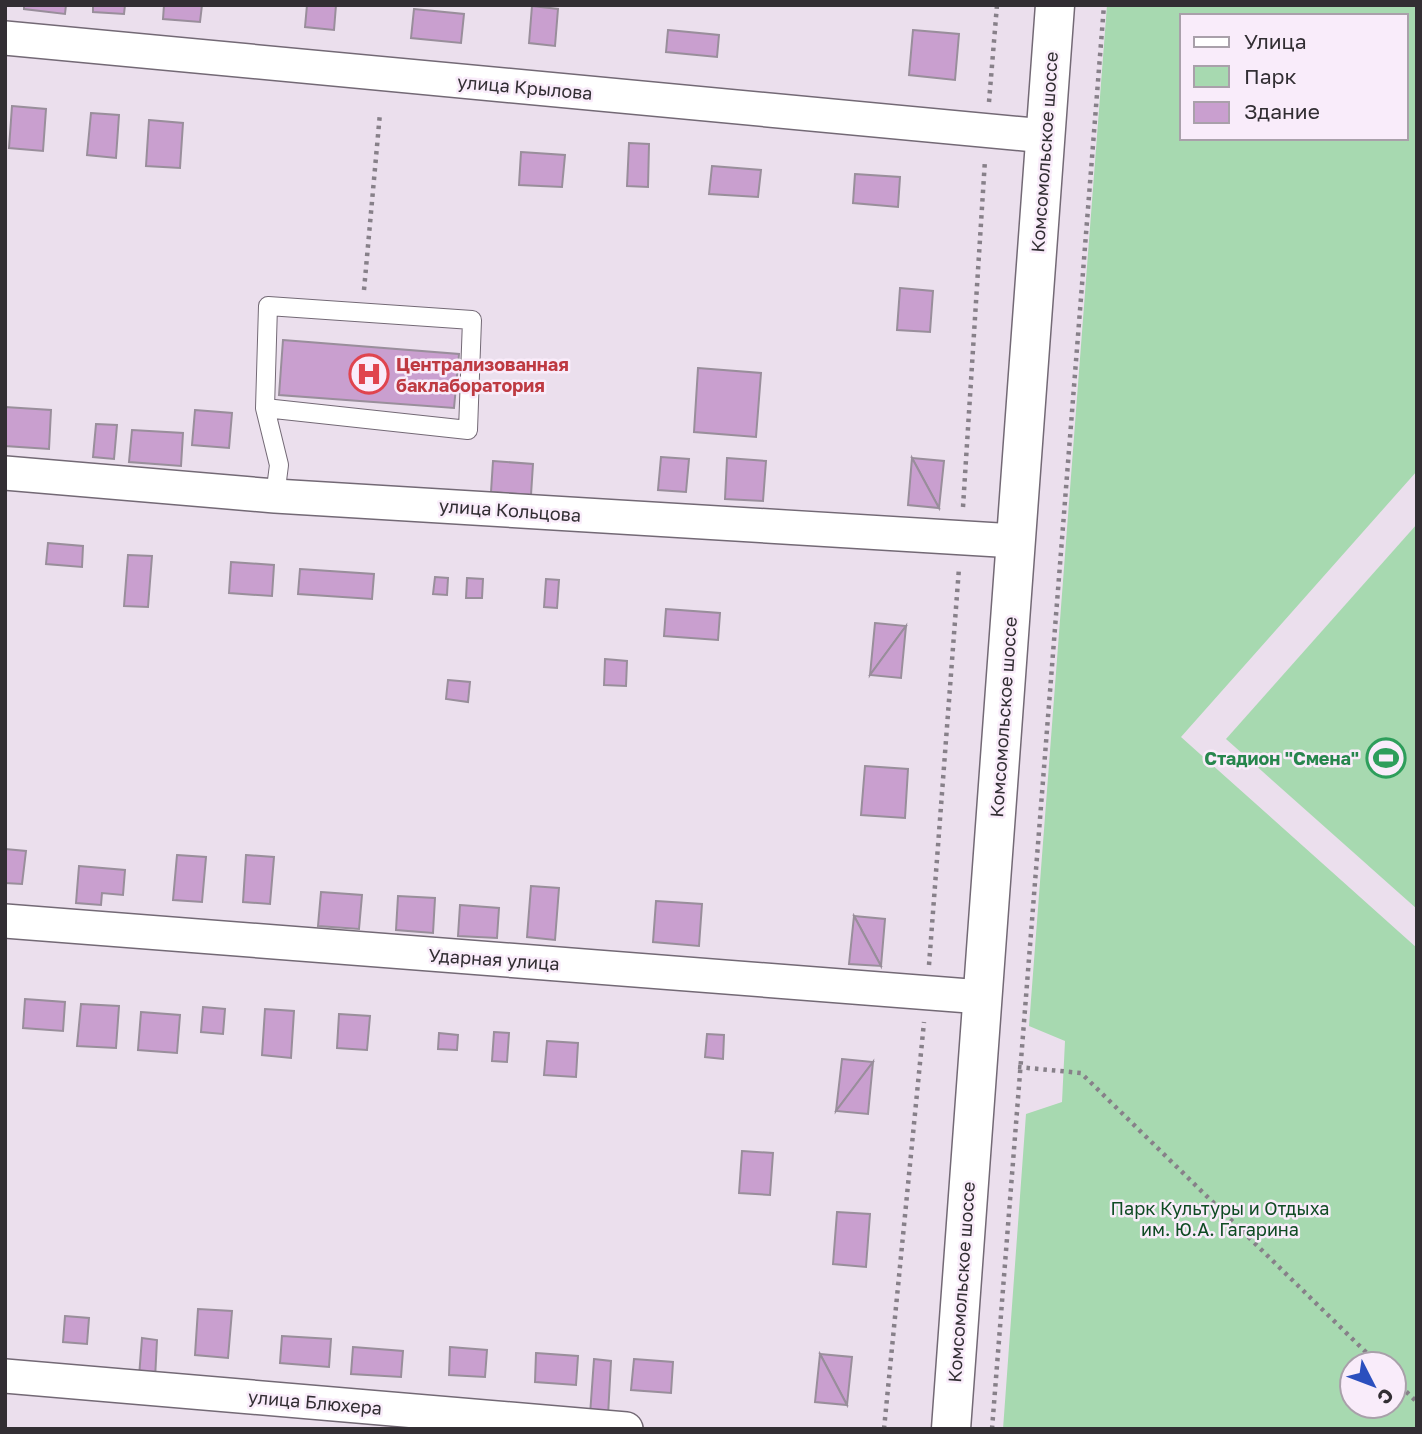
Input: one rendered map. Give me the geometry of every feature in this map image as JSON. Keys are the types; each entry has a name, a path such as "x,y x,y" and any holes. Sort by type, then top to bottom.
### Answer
{"main road":[{"name":"Комсомольское шоссе","path":"951,1429 1055,5"}],"street":[{"name":"улица Крылова","path":"5,38 1045,136"},
{"name":"улица Кольцова","path":"5,473 275,496 1015,541"},
{"name":"Ударная улица","path":"5,921 982,997"},
{"name":"улица Блюхера","path":"5,1376 626,1429"}],"lane":[{"path":"265,408 468,430 472,320 268,306 265,408 279,465 275,496"}],"path":[{"path":"884,1429 927,992 997,5"},
{"path":"992,1429 1018,1068 1104,5"},
{"path":"362,312 380,113"},
{"path":"1018,1068 1081,1073 1364,1350"}],"green space":[{"name":"Парк Культуры и Отдыха им. Ю.А. Гагарина","path":"1107,5 1417,5 1417,471 1181,737 1417,948 1417,1429 1003,1429 1026,1114 1062,1102 1065,1041 1029,1026"},
{"path":"1417,524 1417,909 1226,739"}],"building":[{"path":"24,5 66,5 65,14 24,9"},
{"path":"93,5 125,5 124,14 93,12"},
{"path":"164,5 202,5 200,22 163,19"},
{"path":"307,5 336,5 334,30 305,27"},
{"path":"532,6 558,9 555,46 529,43"},
{"path":"414,9 464,14 461,43 411,38"},
{"path":"668,30 719,35 717,57 666,52"},
{"path":"913,30 959,34 955,80 909,75"},
{"path":"12,106 46,109 43,151 9,148"},
{"path":"91,113 119,115 116,158 87,155"},
{"path":"149,120 183,123 180,168 146,166"},
{"path":"629,143 649,144 648,187 627,186"},
{"path":"521,152 565,155 562,187 519,185"},
{"path":"712,166 761,170 758,197 709,194"},
{"path":"855,174 900,177 898,207 853,203"},
{"path":"900,288 933,291 930,332 897,330"},
{"name":"Централизованная баклаборатория","path":"283,340 459,354 454,408 279,395"},
{"path":"698,368 761,373 756,437 694,432"},
{"path":"5,407 51,410 49,449 5,446"},
{"path":"195,410 232,413 229,448 192,445"},
{"path":"96,424 117,425 114,459 93,457"},
{"path":"132,430 183,433 181,466 129,462"},
{"path":"661,457 689,459 686,492 658,490"},
{"path":"727,458 766,461 763,501 725,499"},
{"path":"912,458 944,461 939,508"},
{"path":"912,458 939,508 908,505"},
{"path":"493,461 533,464 531,495 491,492"},
{"path":"48,543 83,546 82,567 46,564"},
{"path":"128,555 152,556 148,607 124,606"},
{"path":"231,562 274,565 272,596 229,593"},
{"path":"300,569 374,574 372,599 298,594"},
{"path":"435,577 448,578 447,595 433,594"},
{"path":"467,578 483,579 482,598 466,598"},
{"path":"546,579 559,580 557,608 544,607"},
{"path":"666,609 720,613 718,640 664,636"},
{"path":"875,623 906,626 870,675"},
{"path":"906,626 901,678 870,675"},
{"path":"605,659 627,661 626,686 604,685"},
{"path":"448,680 470,682 468,702 446,699"},
{"path":"865,766 908,769 905,818 861,815"},
{"path":"5,849 26,851 22,884 5,883"},
{"path":"177,855 206,857 202,902 173,900"},
{"path":"246,855 274,857 270,904 243,902"},
{"path":"79,866 125,870 123,895 102,893 101,905 76,903"},
{"path":"531,886 559,888 555,940 527,937"},
{"path":"321,892 362,895 359,929 318,926"},
{"path":"398,896 435,898 433,933 396,930"},
{"path":"656,901 702,904 699,946 653,942"},
{"path":"460,905 499,908 497,938 458,936"},
{"path":"854,916 885,919 881,966"},
{"path":"854,916 881,966 849,964"},
{"path":"25,999 65,1002 63,1031 23,1028"},
{"path":"81,1004 119,1006 116,1048 77,1046"},
{"path":"203,1007 225,1009 223,1034 201,1032"},
{"path":"265,1009 294,1011 291,1058 262,1055"},
{"path":"141,1012 180,1015 177,1053 138,1050"},
{"path":"339,1014 370,1016 367,1050 337,1048"},
{"path":"494,1032 509,1033 507,1062 492,1061"},
{"path":"439,1033 458,1035 457,1050 438,1049"},
{"path":"707,1034 724,1035 723,1059 705,1057"},
{"path":"547,1041 578,1043 576,1077 544,1075"},
{"path":"842,1059 873,1062 836,1111"},
{"path":"873,1062 868,1114 836,1111"},
{"path":"742,1151 773,1153 770,1195 739,1193"},
{"path":"837,1212 870,1214 866,1267 833,1264"},
{"path":"198,1309 232,1311 228,1358 195,1355"},
{"path":"65,1316 89,1318 87,1344 63,1342"},
{"path":"282,1336 331,1339 329,1367 280,1363"},
{"path":"142,1338 157,1340 155,1379 139,1377"},
{"path":"353,1347 403,1351 401,1377 351,1374"},
{"path":"450,1347 487,1350 485,1377 449,1375"},
{"path":"536,1353 578,1356 576,1385 535,1382"},
{"path":"820,1354 852,1357 847,1405"},
{"path":"820,1354 847,1405 815,1402"},
{"path":"594,1359 611,1361 608,1416 590,1415"},
{"path":"634,1359 673,1362 671,1393 631,1390"}],"place":[{"name":"Централизованная баклаборатория","path":"369,374"},
{"name":"Стадион \"Смена\"","path":"1386,758"}]}
